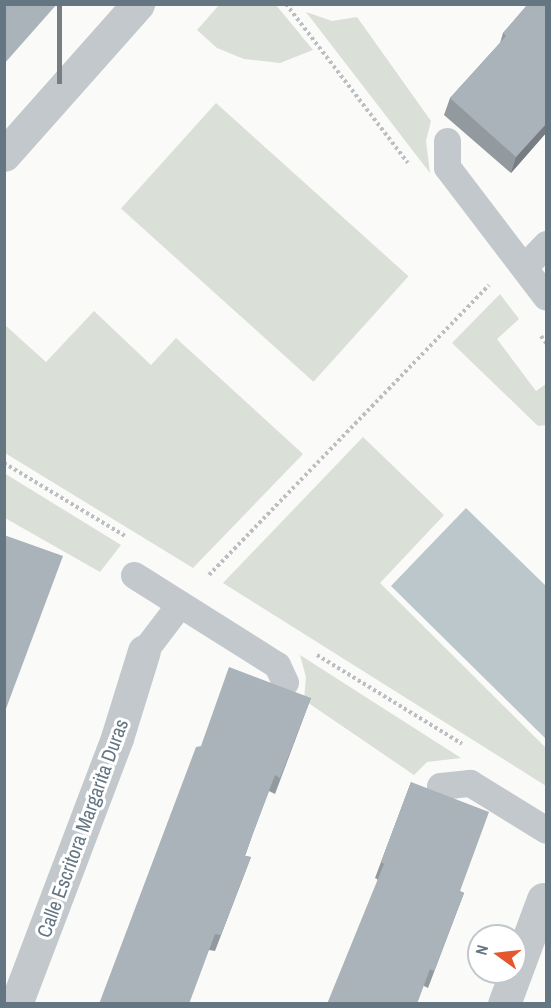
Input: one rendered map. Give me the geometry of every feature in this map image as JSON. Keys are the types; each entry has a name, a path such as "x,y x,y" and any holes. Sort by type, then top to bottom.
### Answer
{"street":[{"path":"4,155 138,4"},
{"name":"Calle Escritora Margarita Duras","path":"16,1004 117,738 144,651"},
{"path":"504,1004 545,896"}],"lane":[{"path":"447,141 447,167 546,297"},
{"path":"524,267 546,244"},
{"path":"134,574 178,605 277,665 285,682"},
{"path":"144,651 178,605"},
{"path":"440,786 470,783 546,830"}],"path":[{"path":"178,605 496,278"}],"shaded area":[{"path":"220,4 276,5 313,50 280,63 244,59 217,48 197,30"},
{"path":"306,12 332,21 357,17 431,121 426,141 430,173"},
{"path":"216,103 408,276 313,382 121,209"},
{"path":"500,294 519,319 497,339 536,391 546,384 546,425 538,426 452,343"},
{"path":"94,311 151,365 176,338 303,454 193,568 5,453 5,325 46,362"},
{"path":"363,437 444,515 380,583 546,748 546,786 223,583"},
{"path":"4,473 121,545 100,572 5,518"},
{"path":"466,508 546,586 546,739 391,586"},
{"path":"300,655 461,758 427,762 414,775 304,700 306,677"}],"building":[{"path":"4,4 57,4 4,64"},
{"path":"528,4 546,4 546,124 516,157 450,98 506,36 503,33"},
{"path":"4,535 63,556 4,714"},
{"path":"229,667 311,698 280,778 275,775 259,817 245,856 251,857 221,935 215,934 189,1004 99,1004 196,747 201,746"},
{"path":"411,782 489,812 460,891 464,893 434,971 430,969 417,1004 327,1004 384,864 381,862"}]}
